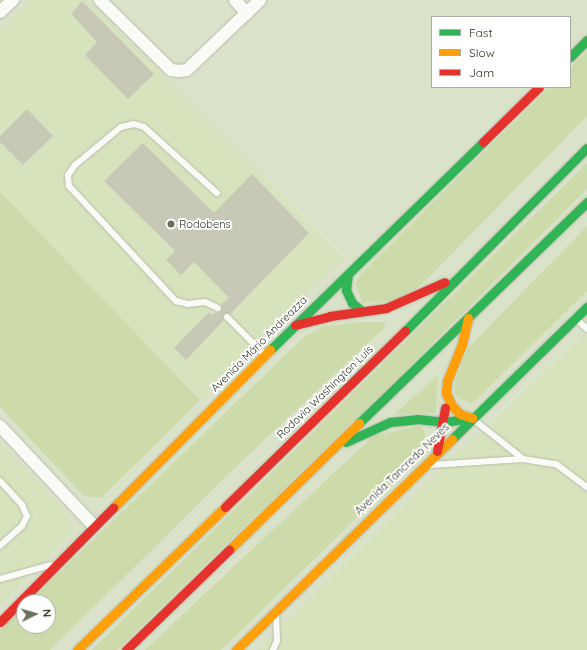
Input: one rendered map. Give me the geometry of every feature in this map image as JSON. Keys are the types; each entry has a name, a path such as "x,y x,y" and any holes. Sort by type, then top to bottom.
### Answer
{"main road":[{"path":"571,56 587,40"},
{"name":"Avenida Mário Andreazza","path":"0,622 295,325 538,88"},
{"name":"Rodovia Washington Luís","path":"77,650 463,272 587,148"},
{"path":"126,650 587,202"},
{"path":"295,325 362,311 386,308 417,296 463,272"},
{"path":"348,274 346,290 352,303 362,311"},
{"name":"Avenida Tancredo Neves","path":"236,650 423,465 587,307"},
{"path":"438,451 444,422 446,381 462,344 468,318"},
{"path":"446,393 452,406 460,414 472,418"},
{"path":"338,445 390,422 417,419 444,422 472,418"}],"street":[{"path":"0,12 12,0"},
{"path":"100,0 171,70 179,71 187,70 248,14 260,0"},
{"path":"235,0 248,14"},
{"path":"0,426 94,526"}],"lane":[{"path":"217,193 144,127 134,124 121,127 74,165 68,174 69,186 176,301 188,304 205,302 218,308"},
{"path":"227,317 265,355"},
{"path":"575,319 587,329"},
{"path":"472,418 523,459"},
{"path":"423,465 523,459 556,464 587,487"},
{"path":"0,482 22,505 27,516 22,526 0,546"},
{"path":"0,579 59,562"},
{"path":"273,650 277,641 275,610"}],"shaded area":[{"name":"Rodobens","path":"31,0 88,0 343,257 200,400 0,192 0,31"},
{"path":"587,51 587,116 421,285 396,301 363,303 355,285 359,276 549,88 571,88 571,67"},
{"path":"587,163 587,189 397,379 117,650 92,650"},
{"path":"0,192 200,400 101,498 84,496 0,407"},
{"path":"587,226 587,291 475,401 471,403 458,398 455,393 455,381 468,348"},
{"path":"360,322 385,322 386,326 246,457 50,650 0,650 0,630 16,615 16,634 56,634 56,594 37,594 303,338 321,327"},
{"path":"587,331 587,650 257,650 395,515"},
{"path":"438,375 436,413 395,414"},
{"path":"419,426 424,431 427,441 412,464 221,650 145,650 373,436"},
{"path":"0,441 68,513 72,526 70,534 60,545 0,604"}],"building":[{"path":"82,1 154,74 128,99 85,55 97,42 71,14"},
{"path":"27,109 53,136 23,165 0,142 0,136"},
{"path":"143,143 214,213 252,174 309,233 230,314 224,314 224,320 186,360 174,348 209,312 211,315 221,311 221,305 229,298 194,262 181,275 166,260 175,251 104,181"}],"traffic: fast":[{"path":"571,56 587,40"},
{"path":"270,350 483,142"},
{"path":"405,331 587,148"},
{"path":"359,423 587,202"},
{"path":"348,274 346,290 352,303 362,311"},
{"path":"452,439 587,307"},
{"path":"346,442 390,422 417,419 444,422 472,418"}],"traffic: slow":[{"path":"468,318 462,344 447,381 446,393 452,406 460,414 472,418"},
{"path":"113,508 270,350"},
{"path":"229,550 359,423"},
{"path":"236,650 452,439"},
{"path":"77,650 225,507"}],"traffic: jam":[{"path":"483,142 538,88"},
{"path":"295,325 330,316 386,308 445,282"},
{"path":"225,507 405,331"},
{"path":"437,451 445,408"},
{"path":"0,622 113,508"},
{"path":"126,650 229,550"}],"place":[{"name":"Rodobens","path":"171,224"}]}
